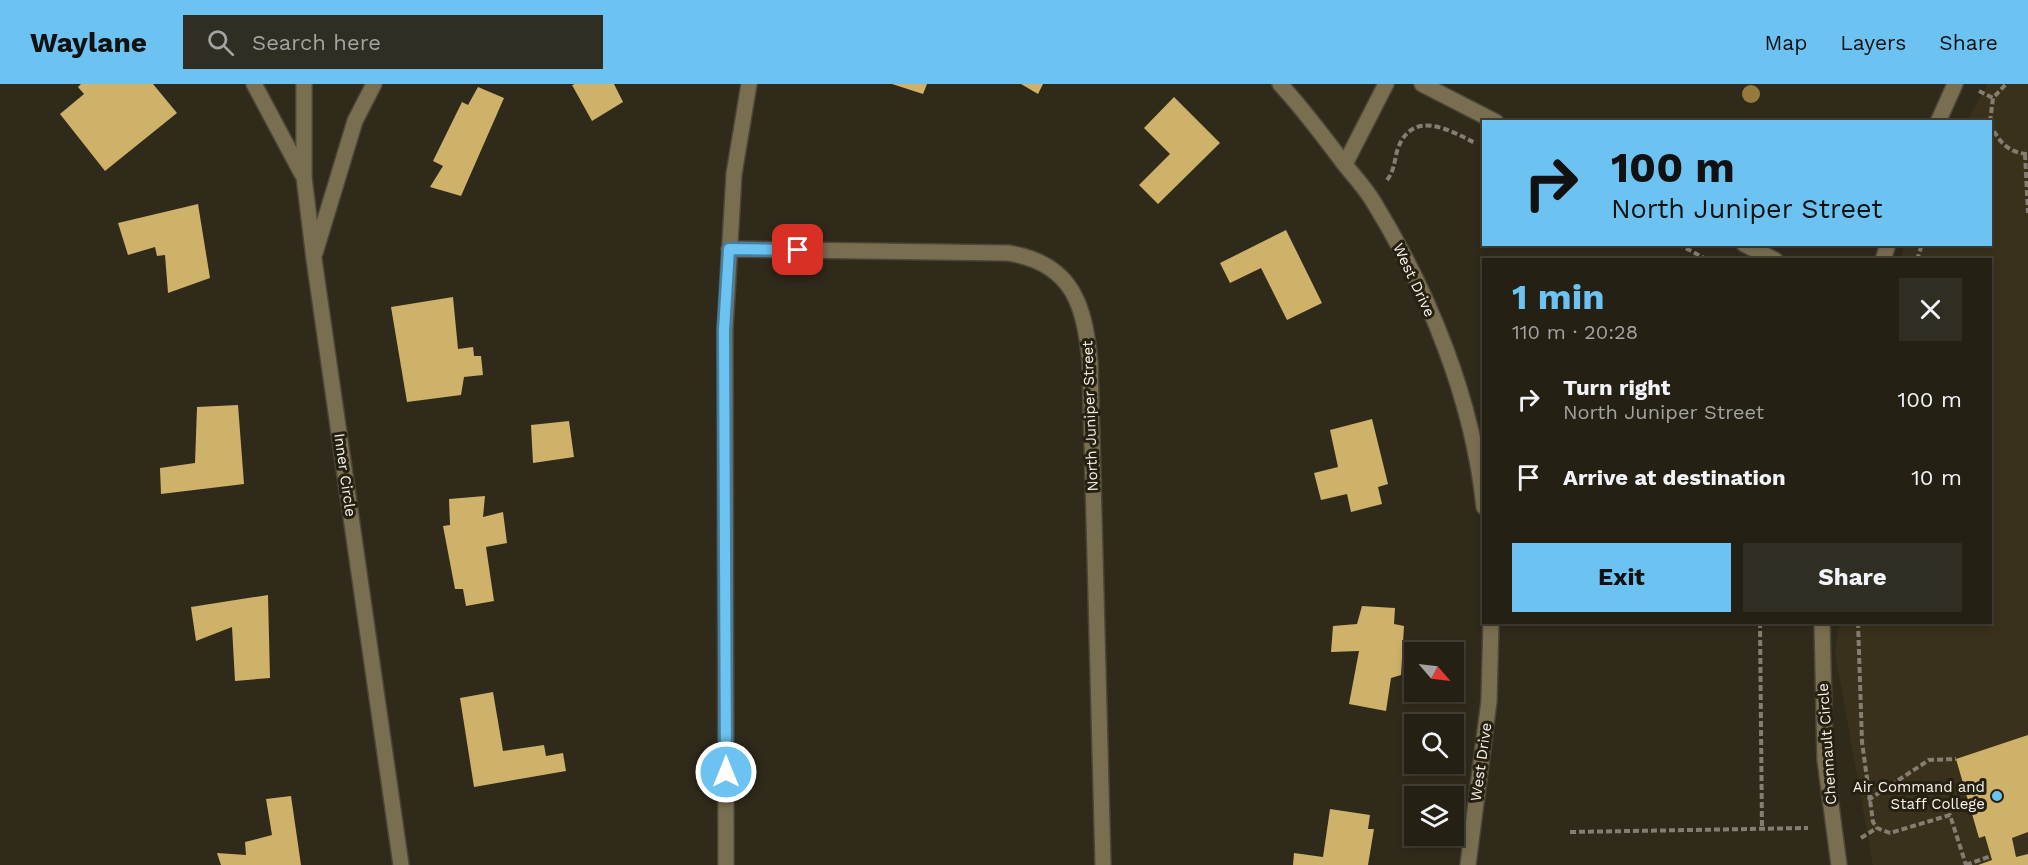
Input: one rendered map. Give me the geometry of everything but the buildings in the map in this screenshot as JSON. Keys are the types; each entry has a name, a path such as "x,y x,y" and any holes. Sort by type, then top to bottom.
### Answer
{"street":[{"path":"254,84 304,177"},
{"name":"Inner Circle","path":"304,84 304,177 314,259 400,865"},
{"path":"314,259 355,121 374,84"},
{"path":"726,865 724,330 734,174 749,84"},
{"name":"West Drive","path":"1280,84 1316,124 1372,199 1410,270 1452,369 1470,434 1482,497"},
{"path":"1345,164 1386,84"},
{"path":"1422,84 1492,120"},
{"path":"1939,120 1955,84"},
{"path":"1748,246 1771,258"},
{"name":"North Juniper Street","path":"729,249 1008,253 1024,255 1049,266 1069,285 1081,308 1086,324 1090,363 1103,865"},
{"name":"West Drive","path":"1468,865 1489,701 1491,624"},
{"name":"Chennault Circle","path":"1822,624 1825,760 1839,865"}],"path":[{"path":"1990,120 1993,98 2006,84"},
{"path":"1372,199 1391,175 1399,146 1412,130 1435,125 1482,146"},
{"path":"1992,127 2002,144 2026,154 2028,213"},
{"path":"1682,246 1704,258"},
{"path":"1760,624 1762,829"},
{"path":"1858,624 1861,722 1868,800 1873,822 1890,833 1950,815 1966,865 1991,856"},
{"path":"1868,800 1929,760 1956,759"},
{"path":"1569,832 1808,828 1809,837"}],"shaded area":[{"path":"1988,84 2028,84 2028,865 1873,865 1835,652 1840,624 1992,624 1992,258 1901,258 1904,246 1992,246 1992,120 1968,120"}],"place":[{"name":"Air Command and Staff College","path":"1997,796"}],"route":[{"path":"726,772 724,330 729,249 798,250"}]}
